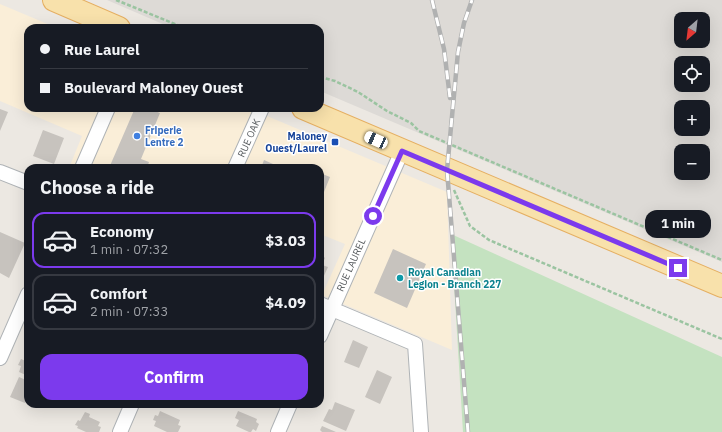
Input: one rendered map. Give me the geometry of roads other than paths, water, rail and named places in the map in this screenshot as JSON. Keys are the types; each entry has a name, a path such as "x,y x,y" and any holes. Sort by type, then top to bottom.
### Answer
{"main road":[{"path":"54,0 110,24"},
{"path":"312,112 722,286"}],"street":[{"path":"84,164 106,112"},
{"name":"RUE OAK","path":"237,164 260,112"},
{"name":"RUE LAUREL","path":"326,307 402,151"},
{"path":"0,172 24,181"},
{"path":"0,358 24,303"},
{"path":"326,307 415,344 421,432"},
{"path":"120,432 130,408"},
{"path":"278,432 288,408"}],"railway":[{"path":"432,0 444,49 450,98"},
{"path":"468,432 447,170 458,52 464,23 472,0"}],"place":[{"name":"Friperie Lentre 2","path":"137,136"},
{"name":"Maloney Ouest/Laurel","path":"335,142"},
{"name":"Royal Canadian Legion - Branch 227","path":"400,278"}]}
